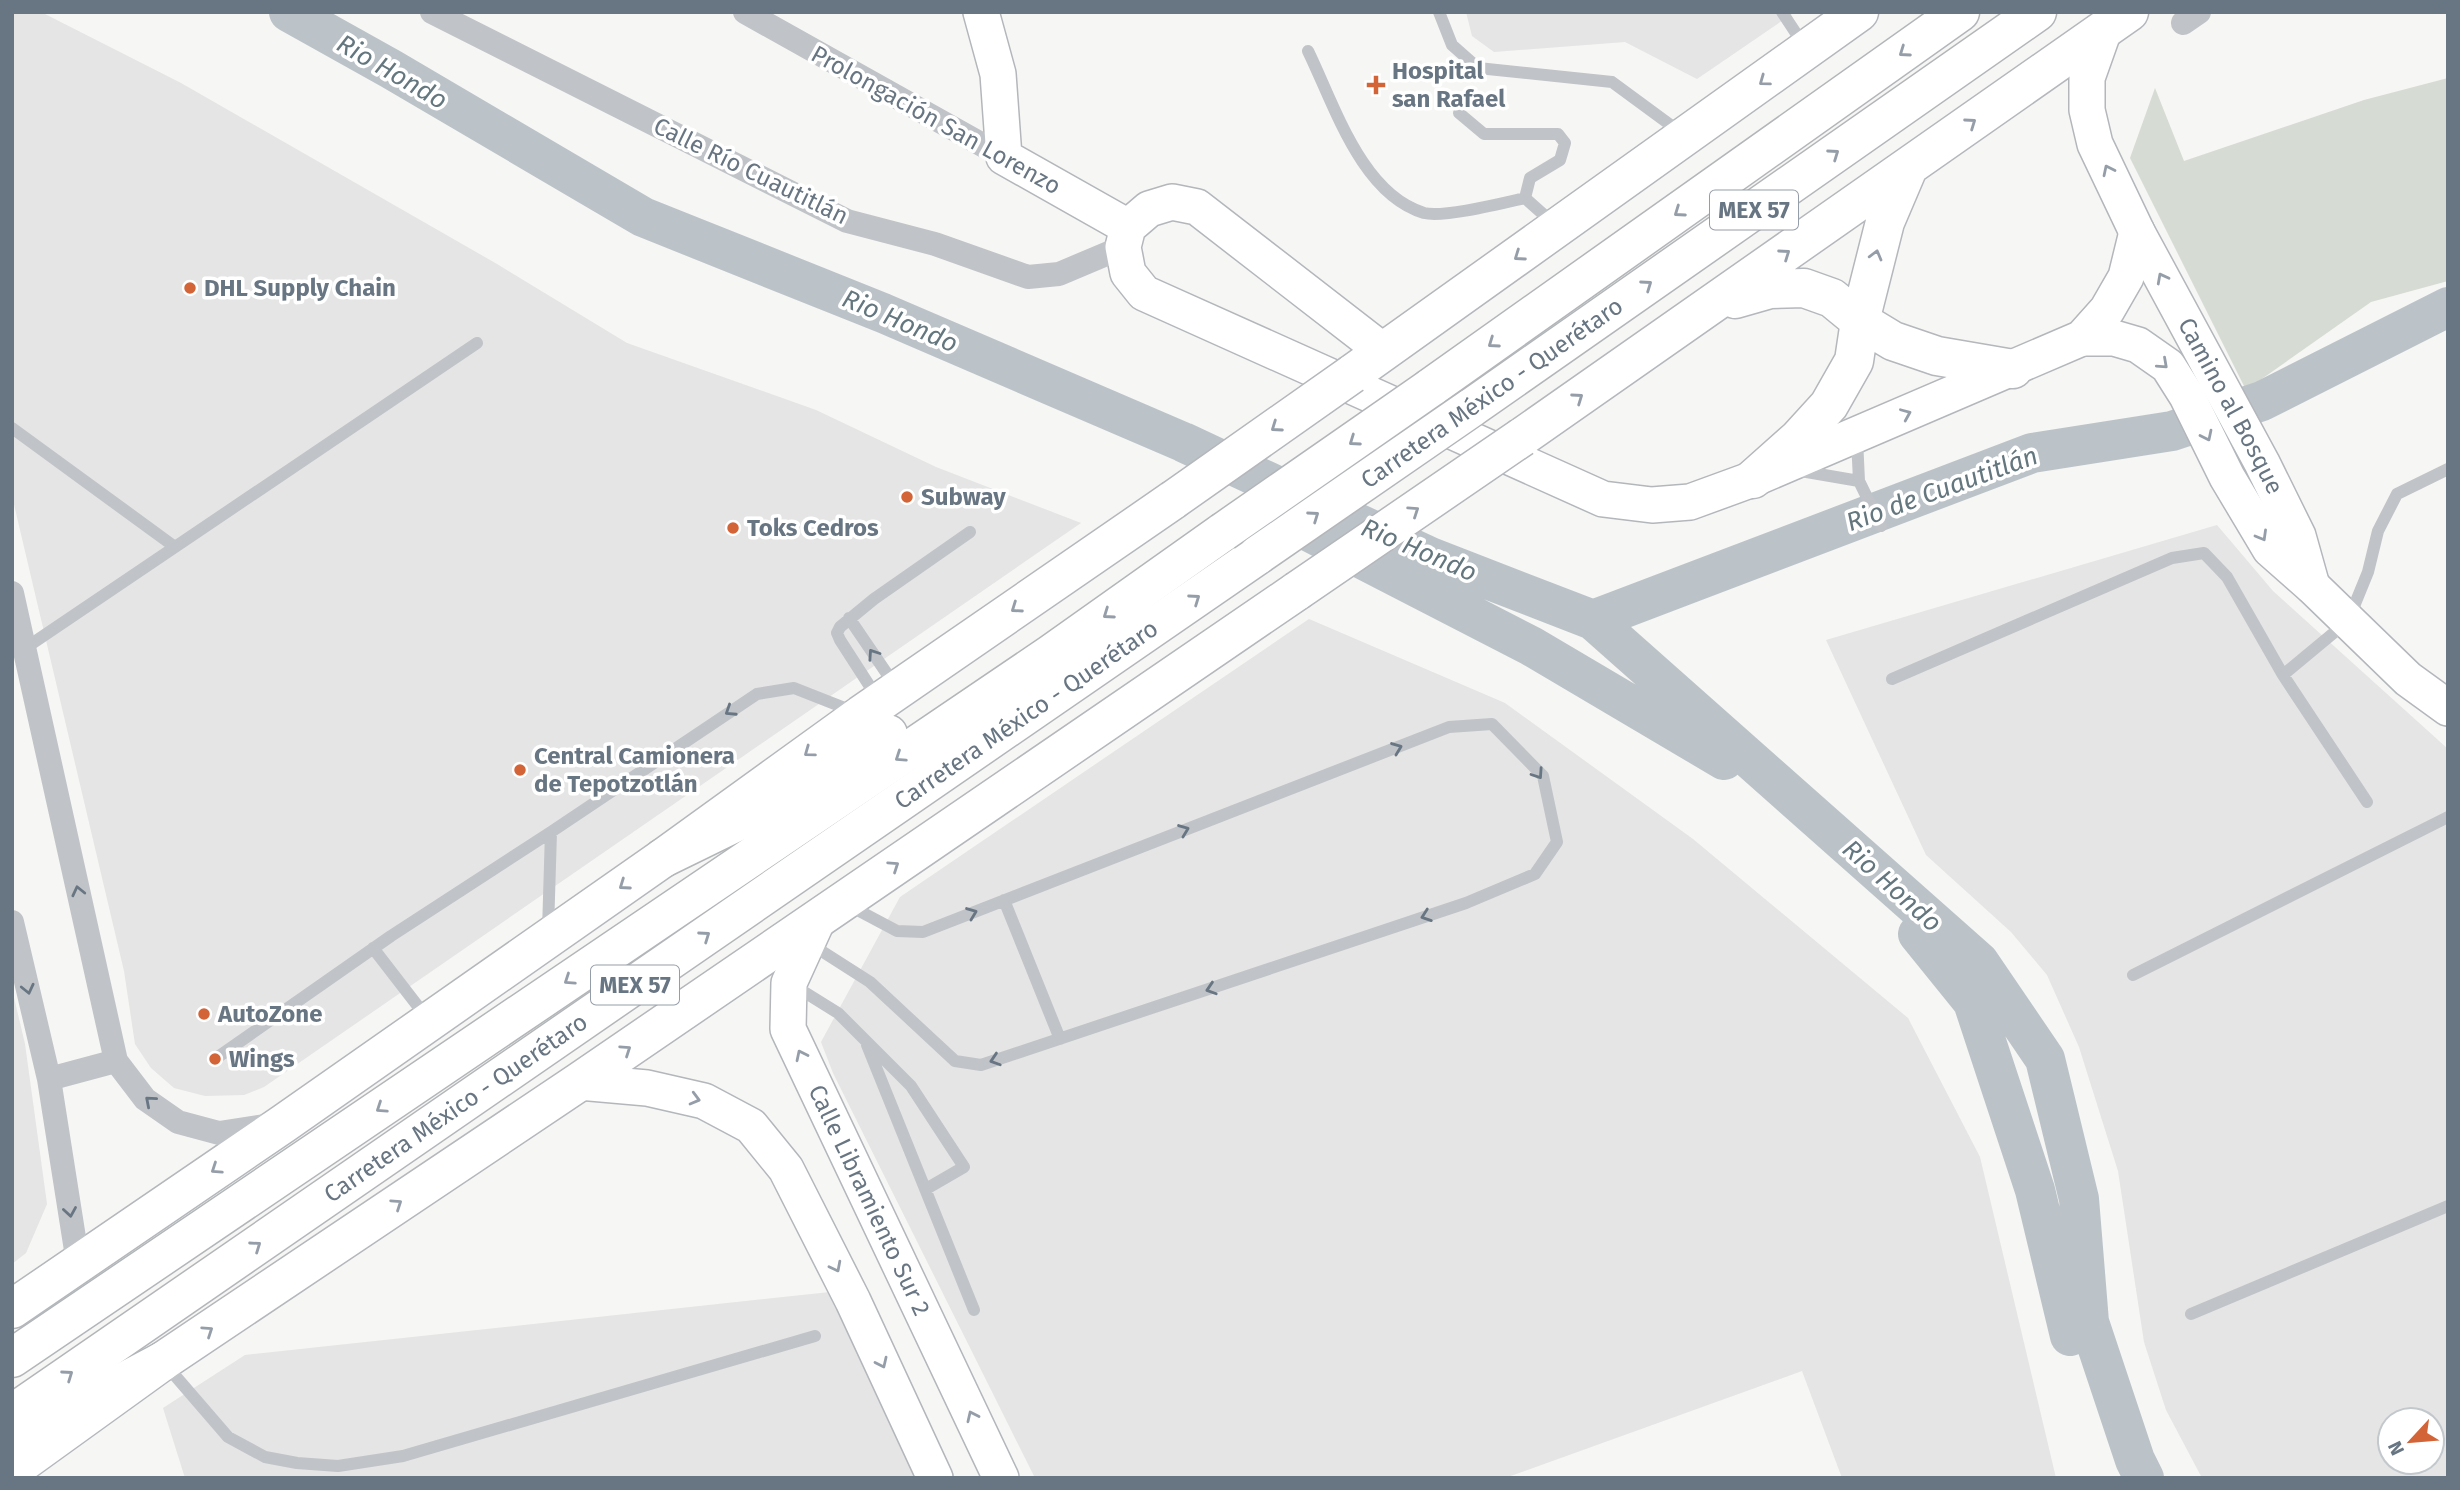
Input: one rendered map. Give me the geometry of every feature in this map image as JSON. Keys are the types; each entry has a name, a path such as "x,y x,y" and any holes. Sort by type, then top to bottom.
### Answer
{"main road":[{"path":"981,12 998,74 1004,157"},
{"path":"12,1309 283,1124 663,858 880,702 1173,500 1559,228 1859,12"},
{"name":"Carretera México - Querétaro","path":"12,1358 1051,654 1960,12"},
{"name":"Carretera México - Querétaro","path":"12,1414 1471,408 2038,12"},
{"path":"12,1470 163,1361 823,920 1713,306 2117,21"},
{"name":"Camino al Bosque","path":"2117,21 2087,78 2087,110 2095,144 2137,232 2202,389 2227,477 2270,549 2408,679 2448,708"},
{"name":"Prolongación San Lorenzo","path":"1004,157 1125,237"},
{"path":"1767,473 1829,405 1854,361 1860,321 1885,222 1908,167"},
{"path":"1383,351 1197,207 1172,202 1149,209 1125,237 1128,273 1144,293 1603,499 1652,505 1690,502 1767,473 2082,338 2107,310 2126,277 2137,232"},
{"path":"1713,306 1770,289 1804,288 1832,298 1860,321 1893,341 1937,356 2013,369"},
{"name":"Camino al Bosque","path":"2082,338 2114,338 2138,345 2202,389 2262,463 2298,536 2312,586"},
{"path":"663,858 788,797 999,666 1051,654"},
{"name":"Calle Libramiento Sur 2","path":"823,920 789,983 788,1029 1001,1478"},
{"path":"579,1082 647,1088 704,1101 751,1126 786,1169 853,1301 935,1478"},
{"path":"853,1301 905,1274"},
{"path":"12,1441 163,1361"}],"street":[{"name":"Calle Río Cuautitlán","path":"432,12 847,220 935,244 1028,278 1059,274 1125,237"},
{"name":"Prolongación San Lorenzo","path":"745,12 1004,157"},
{"path":"12,593 18,652 116,1061 145,1099 178,1122 219,1133 283,1124"},
{"path":"12,922 49,1079 78,1263"},
{"path":"49,1079 116,1061"}],"lane":[{"path":"1439,12 1452,45 1478,68 1612,82 1686,136"},
{"path":"1782,12 1807,50"},
{"path":"1308,51 1361,162 1397,200 1426,214 1474,210 1525,198"},
{"path":"1459,113 1484,134 1558,134 1565,143 1560,160 1530,178 1525,198"},
{"path":"1525,198 1559,228"},
{"path":"18,652 477,343"},
{"path":"12,428 176,547"},
{"path":"1856,435 1862,487 1881,526"},
{"path":"2283,674 2348,621 2368,572 2378,531 2397,494 2448,469"},
{"path":"1767,473 1862,487"},
{"path":"880,702 840,640 837,633 840,627 874,598 970,532"},
{"path":"1892,679 2172,558 2204,553 2227,577 2283,674 2367,802"},
{"path":"849,618 880,702"},
{"path":"215,1059 373,948 757,694 794,688 880,702"},
{"path":"1492,724 1544,776 1557,842 1535,874 1466,903 981,1065 955,1061 870,982 823,920 897,931 923,932 1449,727 1492,724"},
{"path":"2133,975 2448,817"},
{"path":"548,938 551,832"},
{"path":"1004,900 1060,1039"},
{"path":"373,948 430,1021"},
{"path":"789,983 838,1013 911,1086 964,1167 926,1189"},
{"path":"865,1039 974,1310"},
{"path":"2191,1314 2448,1206"},
{"path":"163,1361 228,1437 265,1457 338,1466 403,1456 815,1336"}],"shaded area":[{"path":"12,12 41,12 181,83 497,264 627,343 816,410 936,467 1081,523 264,1087 244,1095 205,1096 174,1088 151,1068 135,1044 124,971 12,496"},
{"path":"1466,12 1795,12 1697,79 1625,42 1494,52 1472,36"},
{"path":"2448,78 2448,281 2371,302 2246,390 2130,158 2155,88 2184,161 2364,100"},
{"path":"2217,525 2273,591 2448,749 2448,1478 2202,1478 2166,1410 2144,1342 2118,1171 2079,1047 2047,975 2011,932 1926,855 1826,640"},
{"path":"1309,619 1505,703 1693,839 1908,1018 1980,1157 2056,1478 1842,1478 1802,1371 1505,1478 1035,1478 833,1073 821,1042 900,897"},
{"path":"12,989 25,1044 47,1204 26,1253 12,1264"},
{"path":"830,1292 916,1478 185,1478 163,1408 245,1355"}],"waterway":[{"name":"Rio Hondo","path":"289,12 643,217 883,313 1183,442 1430,557 1593,620 1979,962 2045,1059 2079,1199 2089,1322 2135,1460 2144,1478"},
{"name":"Rio de Cuautitlán","path":"1593,620 2032,453 2172,431 2262,401 2448,307"},
{"path":"1269,511 1531,646 1724,760"},
{"path":"1918,934 1973,1002 2035,1190 2070,1336"}],"place":[{"name":"Hospital san Rafael","path":"1376,85"},
{"name":"DHL Supply Chain","path":"190,288"},
{"name":"Subway","path":"907,497"},
{"name":"Toks Cedros","path":"733,528"},
{"name":"Central Camionera de Tepotzotlán","path":"520,770"},
{"name":"AutoZone","path":"204,1014"},
{"name":"Wings","path":"215,1059"}]}
